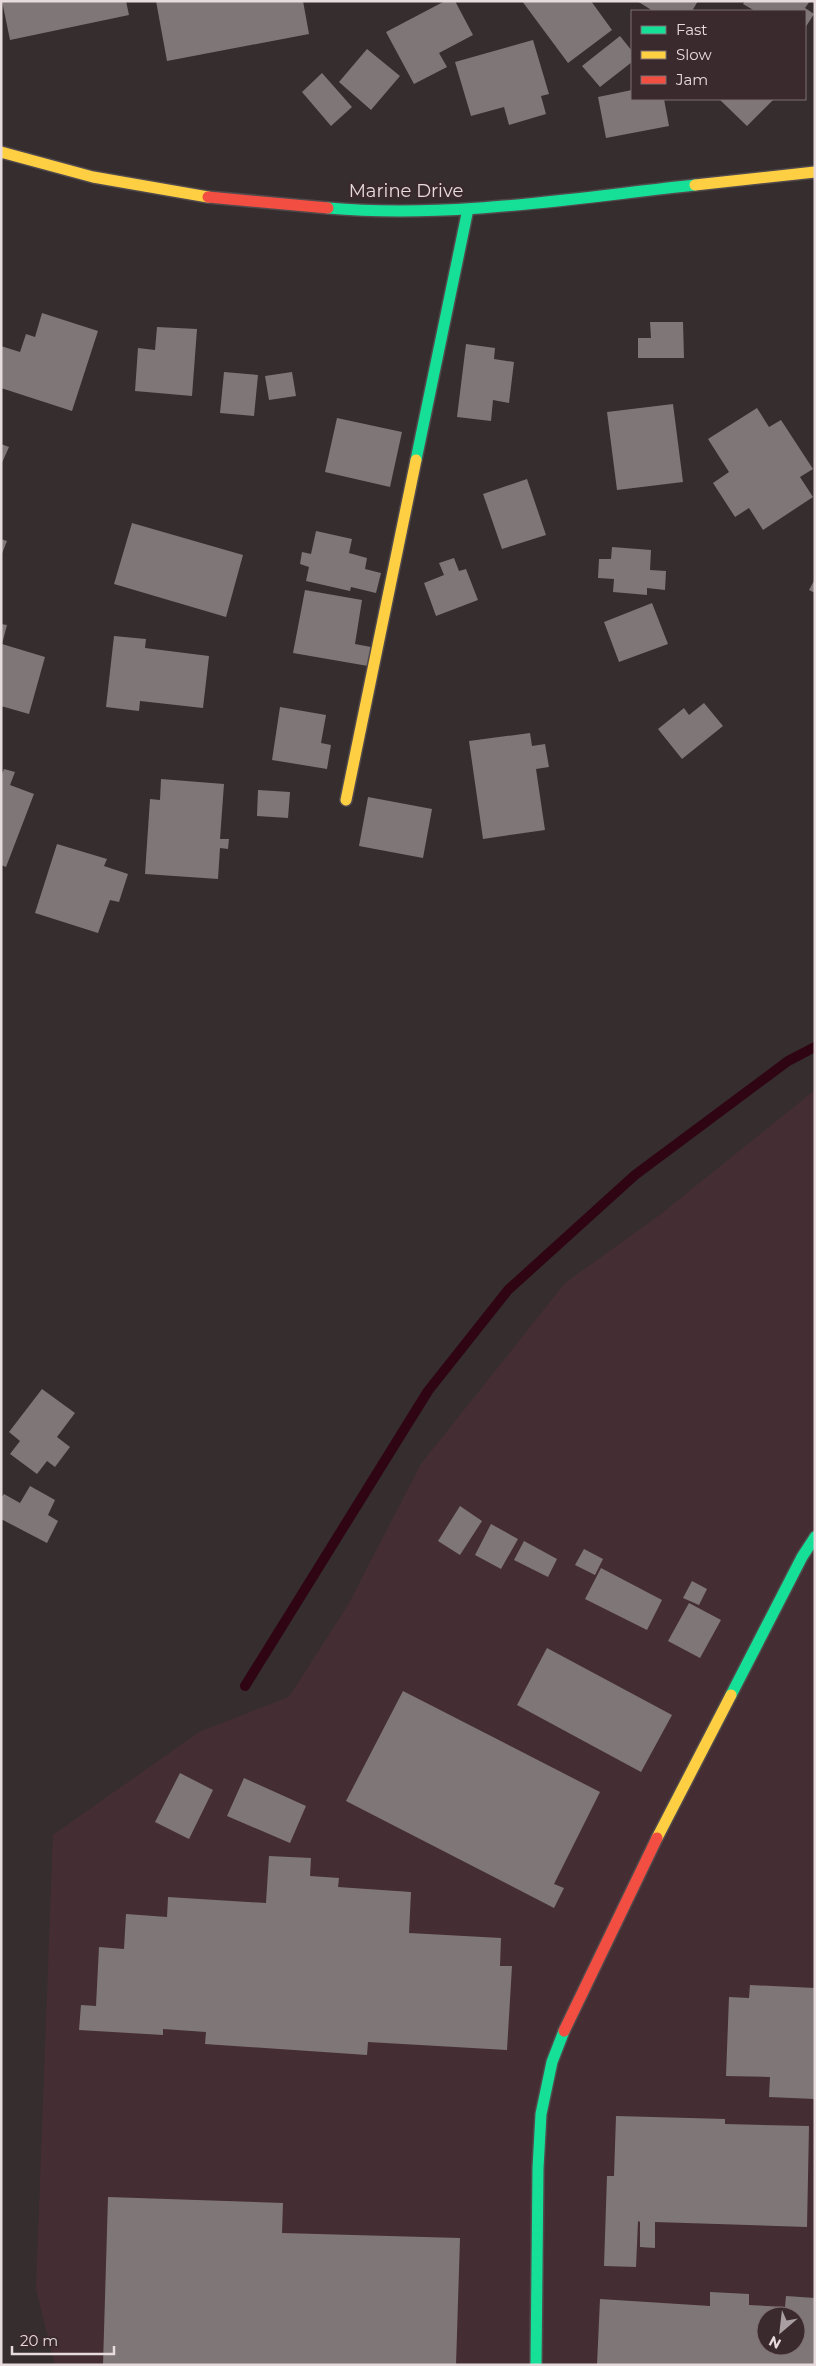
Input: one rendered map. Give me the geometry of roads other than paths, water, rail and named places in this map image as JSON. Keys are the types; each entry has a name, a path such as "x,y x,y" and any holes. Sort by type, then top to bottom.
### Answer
{"main road":[{"name":"Marine Drive","path":"1,152 94,177 201,196 354,210 468,209 815,172"},
{"path":"346,800 468,209"},
{"path":"536,2365 538,2320 538,2168 541,2114 552,2062 572,2011 646,1860 802,1557 815,1537"}],"waterway":[{"path":"245,1686 428,1391 508,1290 635,1175 788,1061 815,1047"}]}
